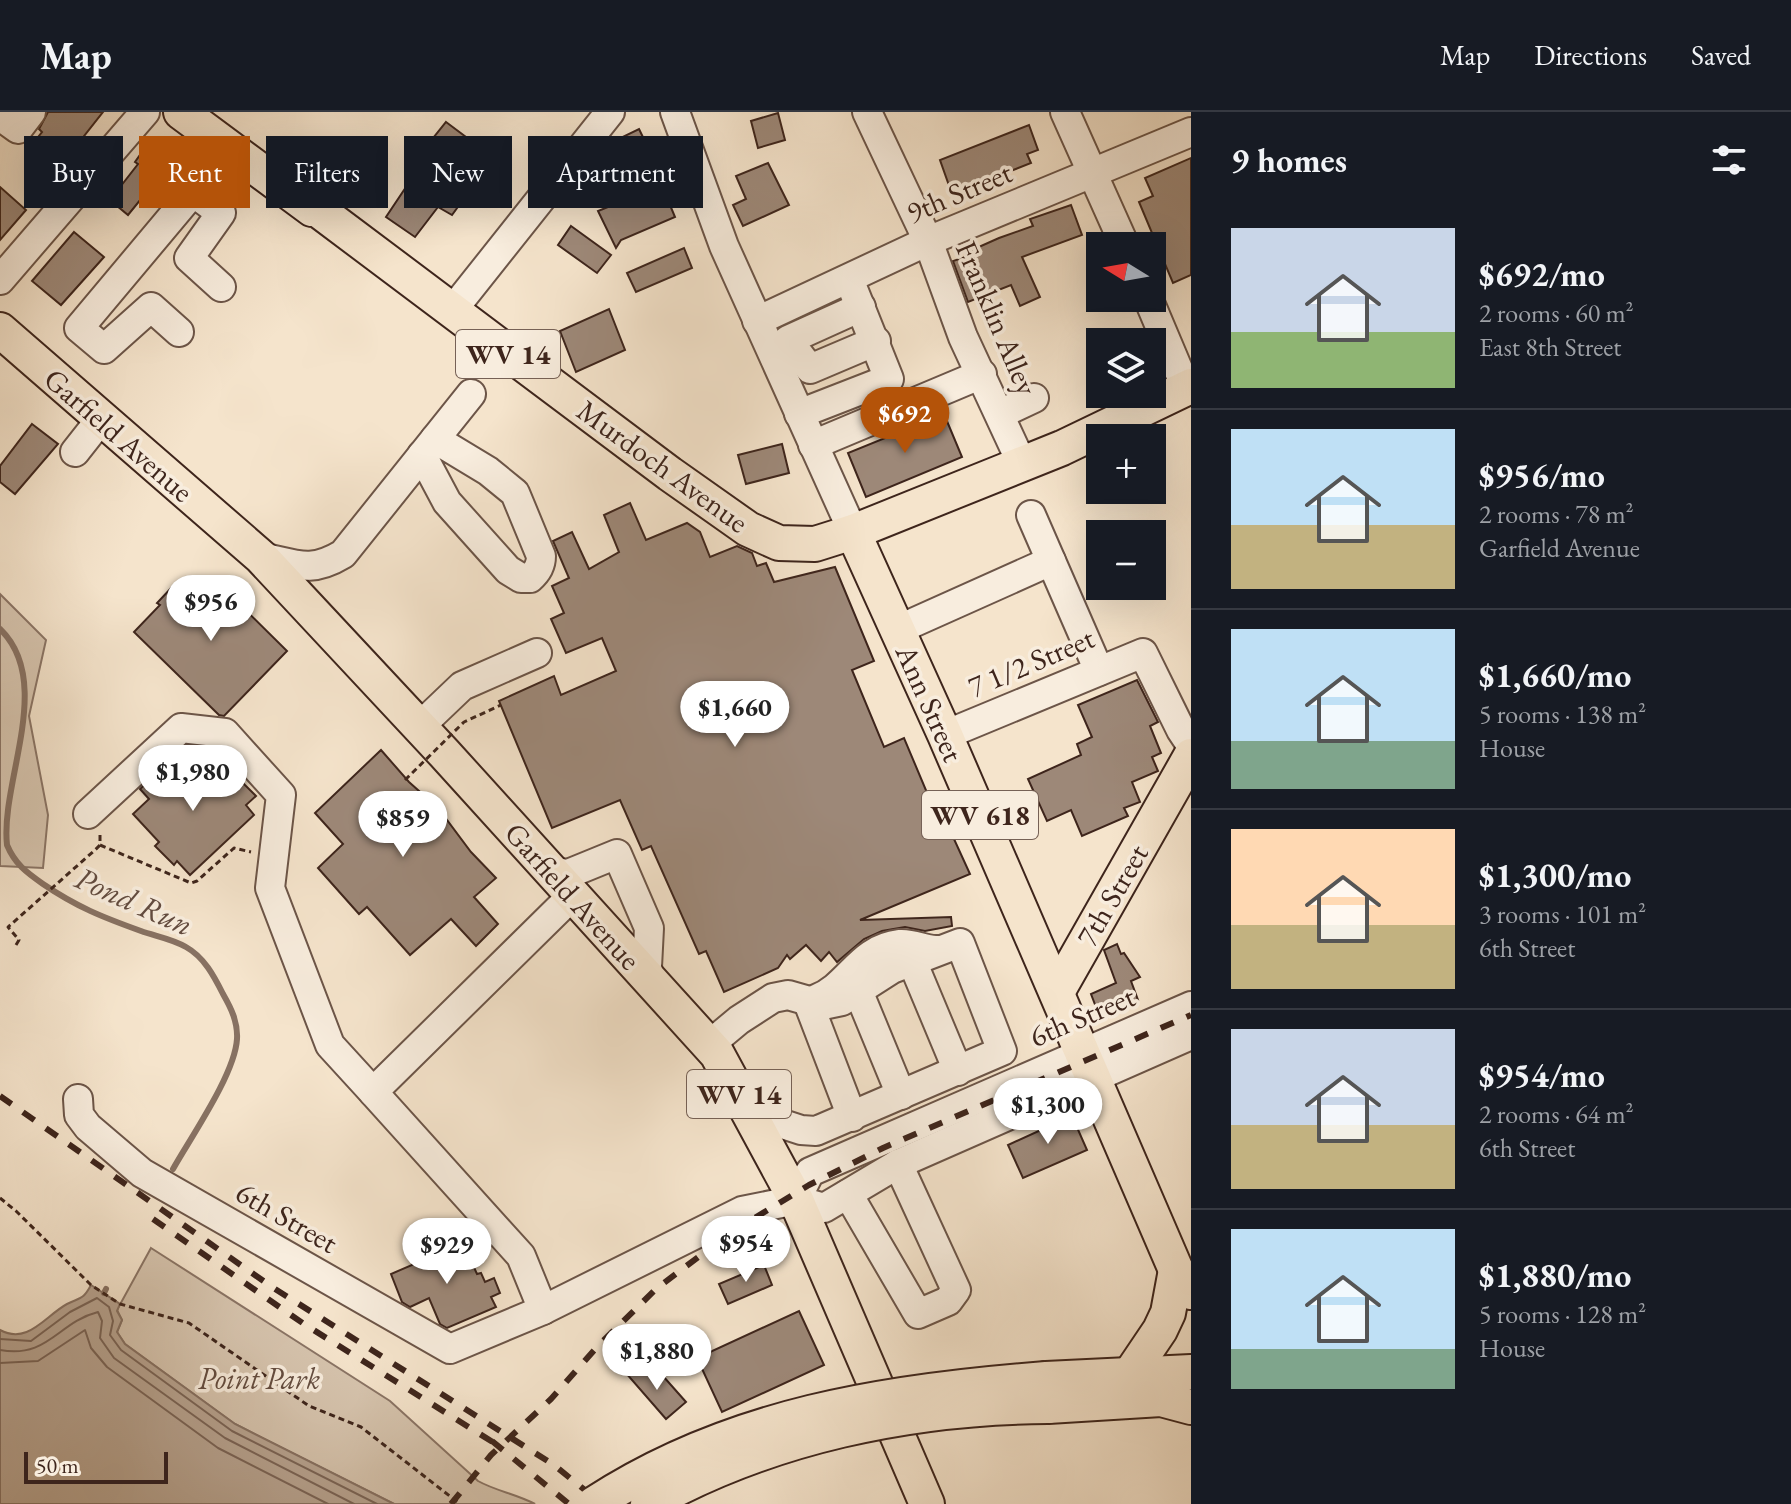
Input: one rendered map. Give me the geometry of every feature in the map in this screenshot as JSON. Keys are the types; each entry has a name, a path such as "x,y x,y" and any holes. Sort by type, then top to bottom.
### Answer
{"main road":[{"name":"Murdoch Avenue","path":"181,112 312,209 317,209 670,474 767,540 803,545 853,532"},
{"name":"Garfield Avenue","path":"0,330 261,557 717,1054 796,1200 927,1504"},
{"name":"WV 14","path":"853,532 1062,448 1189,391"},
{"path":"874,578 879,544 891,517"},
{"name":"Ann Street","path":"853,532 1184,1281"},
{"name":"7th Street","path":"1057,992 1182,793 1191,756"},
{"name":"WV 618","path":"1131,1373 1160,1330 1184,1281"},
{"path":"648,1504 683,1485 768,1451 874,1422 995,1406 1131,1373 1191,1372"},
{"path":"594,1504 695,1450 799,1414 926,1390 1047,1392 1161,1399 1191,1407"}],"street":[{"path":"0,116 18,129 31,112"},
{"path":"0,280 145,112"},
{"path":"451,312 610,112"},
{"name":"Ann Street","path":"675,112 724,246 853,532"},
{"name":"Franklin Alley","path":"867,112 928,241 963,337 1022,464"},
{"path":"1065,112 1118,232"},
{"name":"9th Street","path":"757,321 928,241 1191,132"},
{"path":"179,332 151,307 104,349 79,328 193,192 221,213 189,258 221,287"},
{"path":"799,414 889,379 849,279"},
{"path":"861,307 788,340 810,369 876,341"},
{"path":"1154,312 1189,391"},
{"path":"813,445 982,374"},
{"path":"261,557 314,567 343,554 471,394"},
{"path":"1000,414 1034,398"},
{"path":"75,452 101,419"},
{"path":"429,447 488,471 515,493 541,556 535,574 530,578 521,578 508,570 447,502 429,447"},
{"path":"1031,515 1099,671"},
{"path":"897,630 1051,561"},
{"path":"419,727 462,686 537,653"},
{"name":"7 1/2 Street","path":"945,735 1143,653 1191,745"},
{"path":"88,814 181,728 225,733 281,795 270,888 330,1045 521,1256 543,1310"},
{"path":"549,871 568,874 617,854 649,928 647,967 650,981"},
{"path":"373,1092 572,896"},
{"path":"709,1045 773,998 788,995 823,1005 842,1001 859,993 892,969 960,943 1002,1051 816,1131 801,1130 749,1113"},
{"path":"808,1002 828,995 858,963 884,948 910,944 931,950 943,949"},
{"path":"912,961 958,1071"},
{"path":"859,993 901,1095"},
{"path":"808,1002 841,1122"},
{"name":"6th Street","path":"78,1099 79,1115 88,1127 142,1173 450,1349 543,1310 742,1211 796,1200 824,1208 898,1164 1088,1065 1191,1006"},
{"name":"6th Street","path":"796,1200 810,1172 942,1114 1088,1065 1191,1035"},
{"path":"928,1084 942,1114"},
{"path":"848,1194 918,1314 948,1301 956,1290 898,1164"}],"path":[{"path":"405,780 464,722 501,705"},
{"path":"100,845 191,883 234,848 275,859"},
{"path":"16,945 19,940 8,927 95,850"},
{"path":"0,1198 91,1285 120,1304 189,1323 309,1406 361,1427 460,1504"}],"green space":[{"path":"0,594 46,640 29,716 48,815 43,868 0,866"},
{"name":"Point Park","path":"151,1248 390,1401 478,1481 535,1504 394,1504 235,1424 125,1344 117,1332 122,1320 117,1310"}],"water":[{"path":"91,1285 120,1304 117,1311 122,1320 117,1332 125,1344 235,1424 394,1504 0,1504 0,1330 10,1334 28,1332 59,1309 81,1298"}],"building":[{"path":"48,112 103,112 84,136 39,136 42,132 39,129"},
{"path":"778,113 785,140 758,148 751,121"},
{"path":"446,122 465,136 435,136"},
{"path":"1029,125 1038,150 1027,154 1031,163 952,194 940,160"},
{"path":"639,129 642,136 625,136"},
{"path":"139,156 139,201 128,215 120,208 123,208 123,183 138,164 135,162"},
{"path":"1191,158 1191,275 1173,283 1166,266 1166,232 1152,232 1139,202 1153,196 1145,178"},
{"path":"768,163 789,205 743,226 733,205 746,199 736,176"},
{"path":"0,187 26,210 0,240"},
{"path":"404,190 404,208 437,208 415,237 386,217"},
{"path":"1071,205 1082,235 1022,257 1040,297 1020,306 1011,285 968,302 953,261 974,254 972,250 999,238 1033,226 1030,219"},
{"path":"440,208 457,208 452,215"},
{"path":"606,208 671,208 675,217 621,240 616,248 598,211"},
{"path":"571,226 611,255 597,273 558,245"},
{"path":"74,232 104,257 61,305 32,281"},
{"path":"684,248 692,268 636,292 627,273"},
{"path":"609,309 625,350 576,372 560,331"},
{"path":"944,414 962,457 866,497 848,453"},
{"path":"32,424 58,444 15,494 0,482 0,466"},
{"path":"782,444 789,473 746,484 738,455"},
{"path":"630,503 646,540 687,523 700,532 710,557 737,546 752,553 757,566 766,563 774,582 835,567 874,661 852,670 884,747 904,738 933,807 938,804 970,874 860,920 951,917 952,926 925,931 905,927 882,931 864,939 837,962 829,952 821,961 806,945 790,959 787,955 778,968 724,992 706,951 699,954 651,846 642,850 620,800 552,828 499,701 554,676 561,695 616,671 602,638 566,653 551,619 564,613 552,586 569,578 553,541 572,532 589,569 619,552 604,515"},
{"path":"189,579 198,588 203,583 207,588 215,580 287,651 224,716 219,715 134,632 174,585 179,590"},
{"path":"1137,680 1158,722 1150,726 1161,753 1152,757 1158,771 1132,782 1140,802 1124,808 1128,816 1082,836 1071,810 1047,821 1028,779 1081,755 1077,744 1092,737 1078,705"},
{"path":"381,750 409,782 438,808 471,852 496,878 474,897 498,924 476,946 451,919 410,955 367,907 359,914 318,868 343,844 315,813"},
{"path":"191,760 210,781 216,774 224,783 228,778 235,786 241,781 256,796 246,805 254,815 190,875 177,861 174,865 155,846 159,842 133,814 149,799 140,789 170,763 178,772"},
{"path":"1117,944 1121,954 1124,953 1140,977 1131,981 1138,1000 1099,1015 1091,994 1116,983 1104,950"},
{"path":"1063,1110 1067,1119 1072,1116 1087,1150 1023,1178 1008,1145 1052,1125 1048,1116"},
{"path":"463,1243 477,1274 481,1273 485,1282 494,1278 500,1293 491,1297 496,1307 447,1328 440,1324 429,1298 410,1307 402,1302 391,1274"},
{"path":"764,1265 772,1285 728,1304 719,1284"},
{"path":"799,1311 824,1365 722,1412 697,1358"},
{"path":"640,1366 656,1383 663,1376 686,1402 666,1419 625,1372"}],"waterway":[{"name":"Pond Run","path":"0,629 16,651 23,676 25,704 7,820 7,845 14,857 37,880 79,905 192,951 212,974 233,1015 237,1039 229,1070 173,1169"},
{"name":"Pond Run","path":"104,1293 106,1289"}],"railway":[{"path":"451,1504 491,1455 551,1399 598,1346 656,1289 730,1233 809,1185 883,1148 1191,1015"},
{"path":"0,1096 272,1287 554,1465 602,1504"},
{"path":"153,1219 304,1324 499,1446"},
{"path":"492,1441 569,1504"}]}
